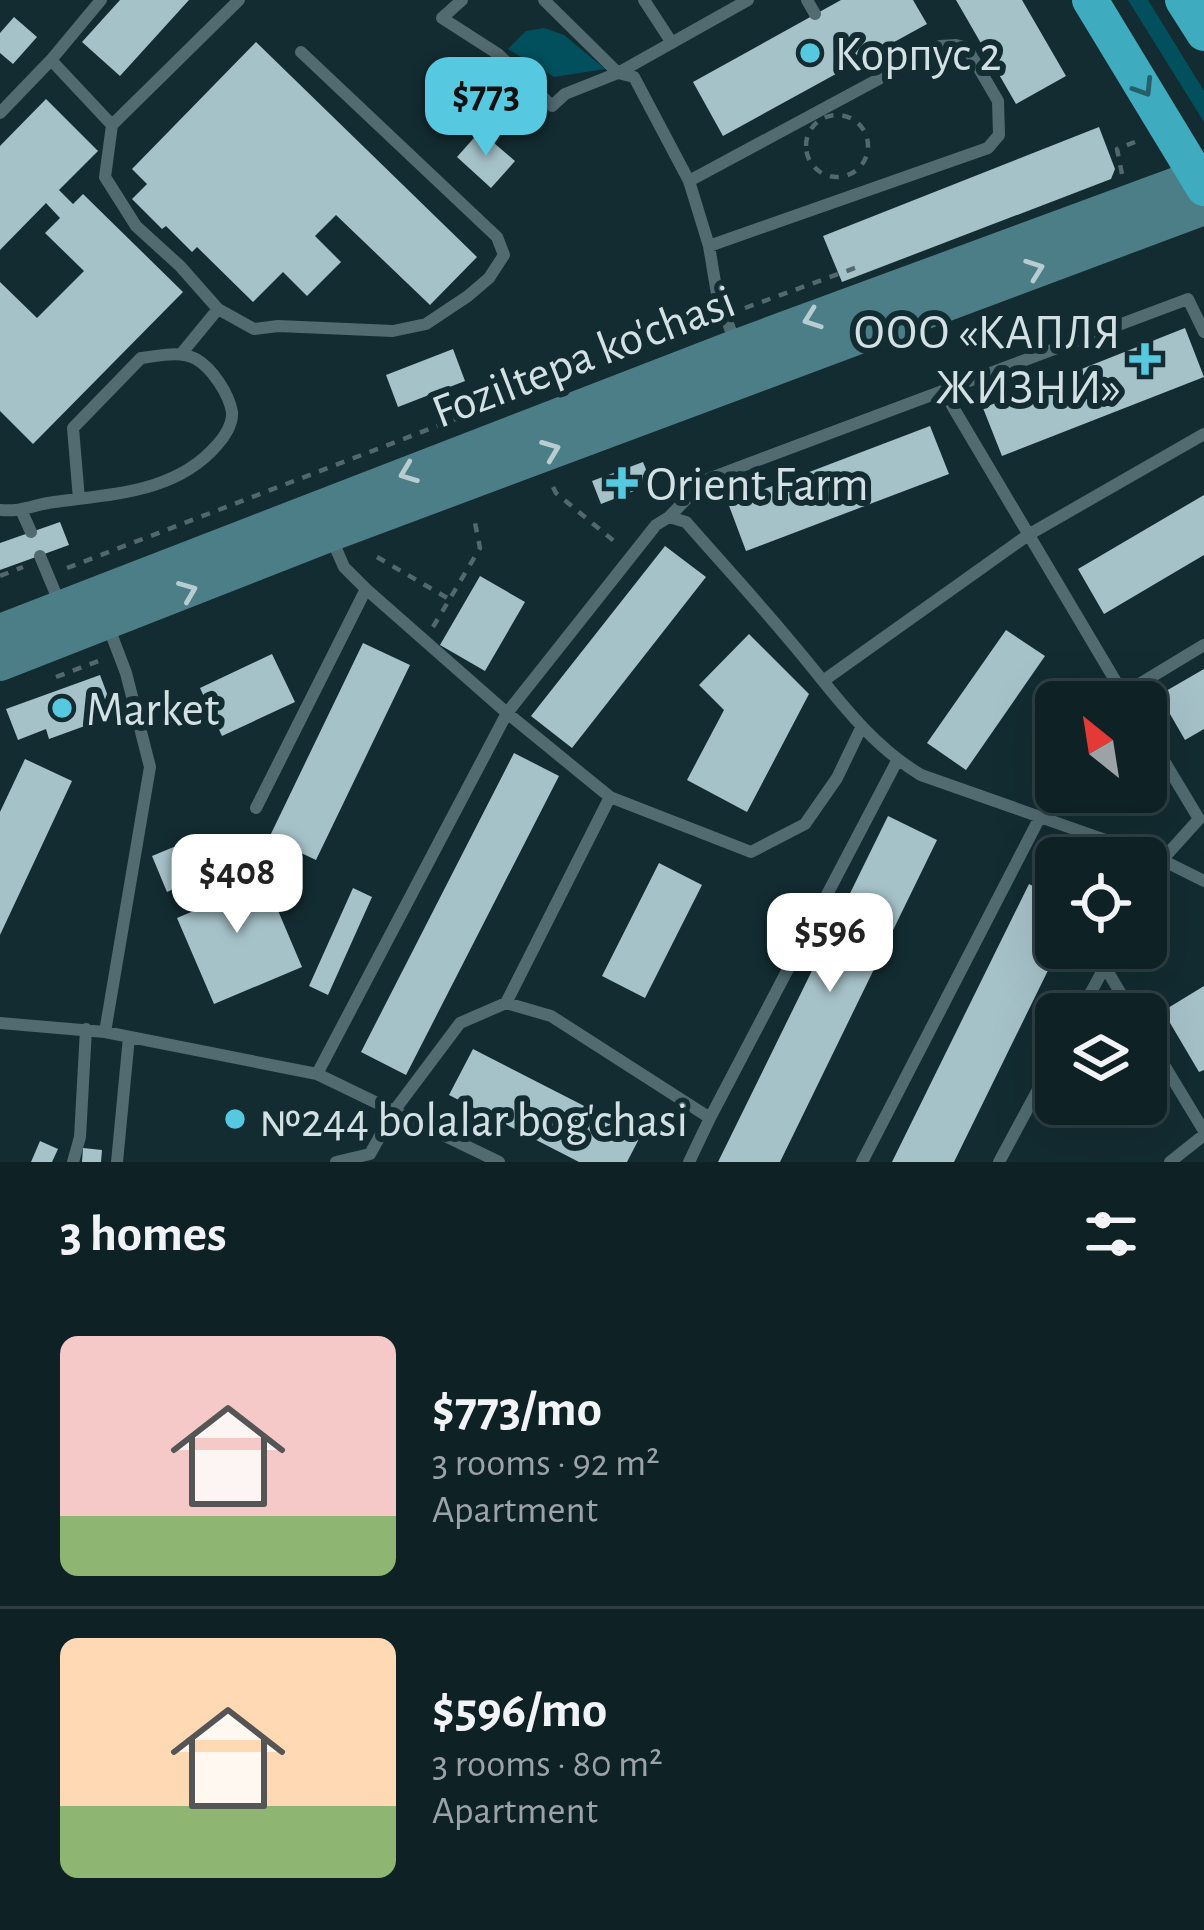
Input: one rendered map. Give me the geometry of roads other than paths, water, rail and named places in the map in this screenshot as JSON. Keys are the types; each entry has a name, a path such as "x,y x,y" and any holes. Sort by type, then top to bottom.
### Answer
{"highway":[{"path":"1090,0 1202,187"},
{"path":"1184,0 1204,33"}],"main road":[{"name":"Foziltepa ko'chasi","path":"0,663 88,608 737,347 1202,187"},
{"name":"Foziltepa ko'chasi","path":"0,632 329,534 1202,187"}],"lane":[{"path":"0,113 101,0"},
{"path":"239,0 112,125 105,177 117,198 136,226 218,309 254,329 393,331 426,324 489,278 504,255 497,238 301,52"},
{"path":"461,0 442,18 498,54 551,106 565,94 617,73 748,0"},
{"path":"544,0 617,73 634,77 689,181 709,246 717,294 737,347"},
{"path":"644,0 672,43"},
{"path":"807,0 815,14"},
{"path":"689,181 940,46 967,49 998,101 999,135 988,148 709,246"},
{"path":"51,60 112,125"},
{"path":"317,1074 507,713 656,525 705,480 1188,299 1204,332"},
{"path":"181,354 218,309"},
{"path":"0,510 22,512 38,505 127,494 152,487 196,463 215,448 233,416 224,390 196,359 181,354 141,358 74,428 79,499"},
{"path":"944,392 1116,681"},
{"path":"823,680 1028,535 1204,434"},
{"path":"22,512 31,532"},
{"path":"669,517 686,522 861,728 897,760 921,775 1097,837"},
{"path":"329,534 344,567 366,589 610,797 752,852 805,824 837,778 861,728"},
{"path":"40,556 88,608 126,673 150,767 105,1032"},
{"path":"256,808 366,589"},
{"path":"1151,681 1204,645"},
{"path":"689,1162 897,760"},
{"path":"1167,763 1202,817 1167,855"},
{"path":"336,1162 370,1154 394,1111 460,1024 506,1003 610,797"},
{"path":"862,1162 1040,817"},
{"path":"1167,862 1204,881"},
{"path":"506,1003 551,1016 710,1118"},
{"path":"0,1023 105,1032 317,1074 499,1162"},
{"path":"73,1162 80,1137 86,1029"},
{"path":"117,1162 128,1037"},
{"path":"1167,1070 1204,1133 1170,1162"},
{"path":"998,1162 1035,1094"}],"place":[{"name":"Корпус 2","path":"810,53"},
{"name":"ООО «КАПЛЯ ЖИЗНИ»","path":"1145,359"},
{"name":"Orient Farm","path":"622,483"},
{"name":"Market","path":"62,708"},
{"name":"№244 bolalar bog'chasi","path":"235,1119"}]}
